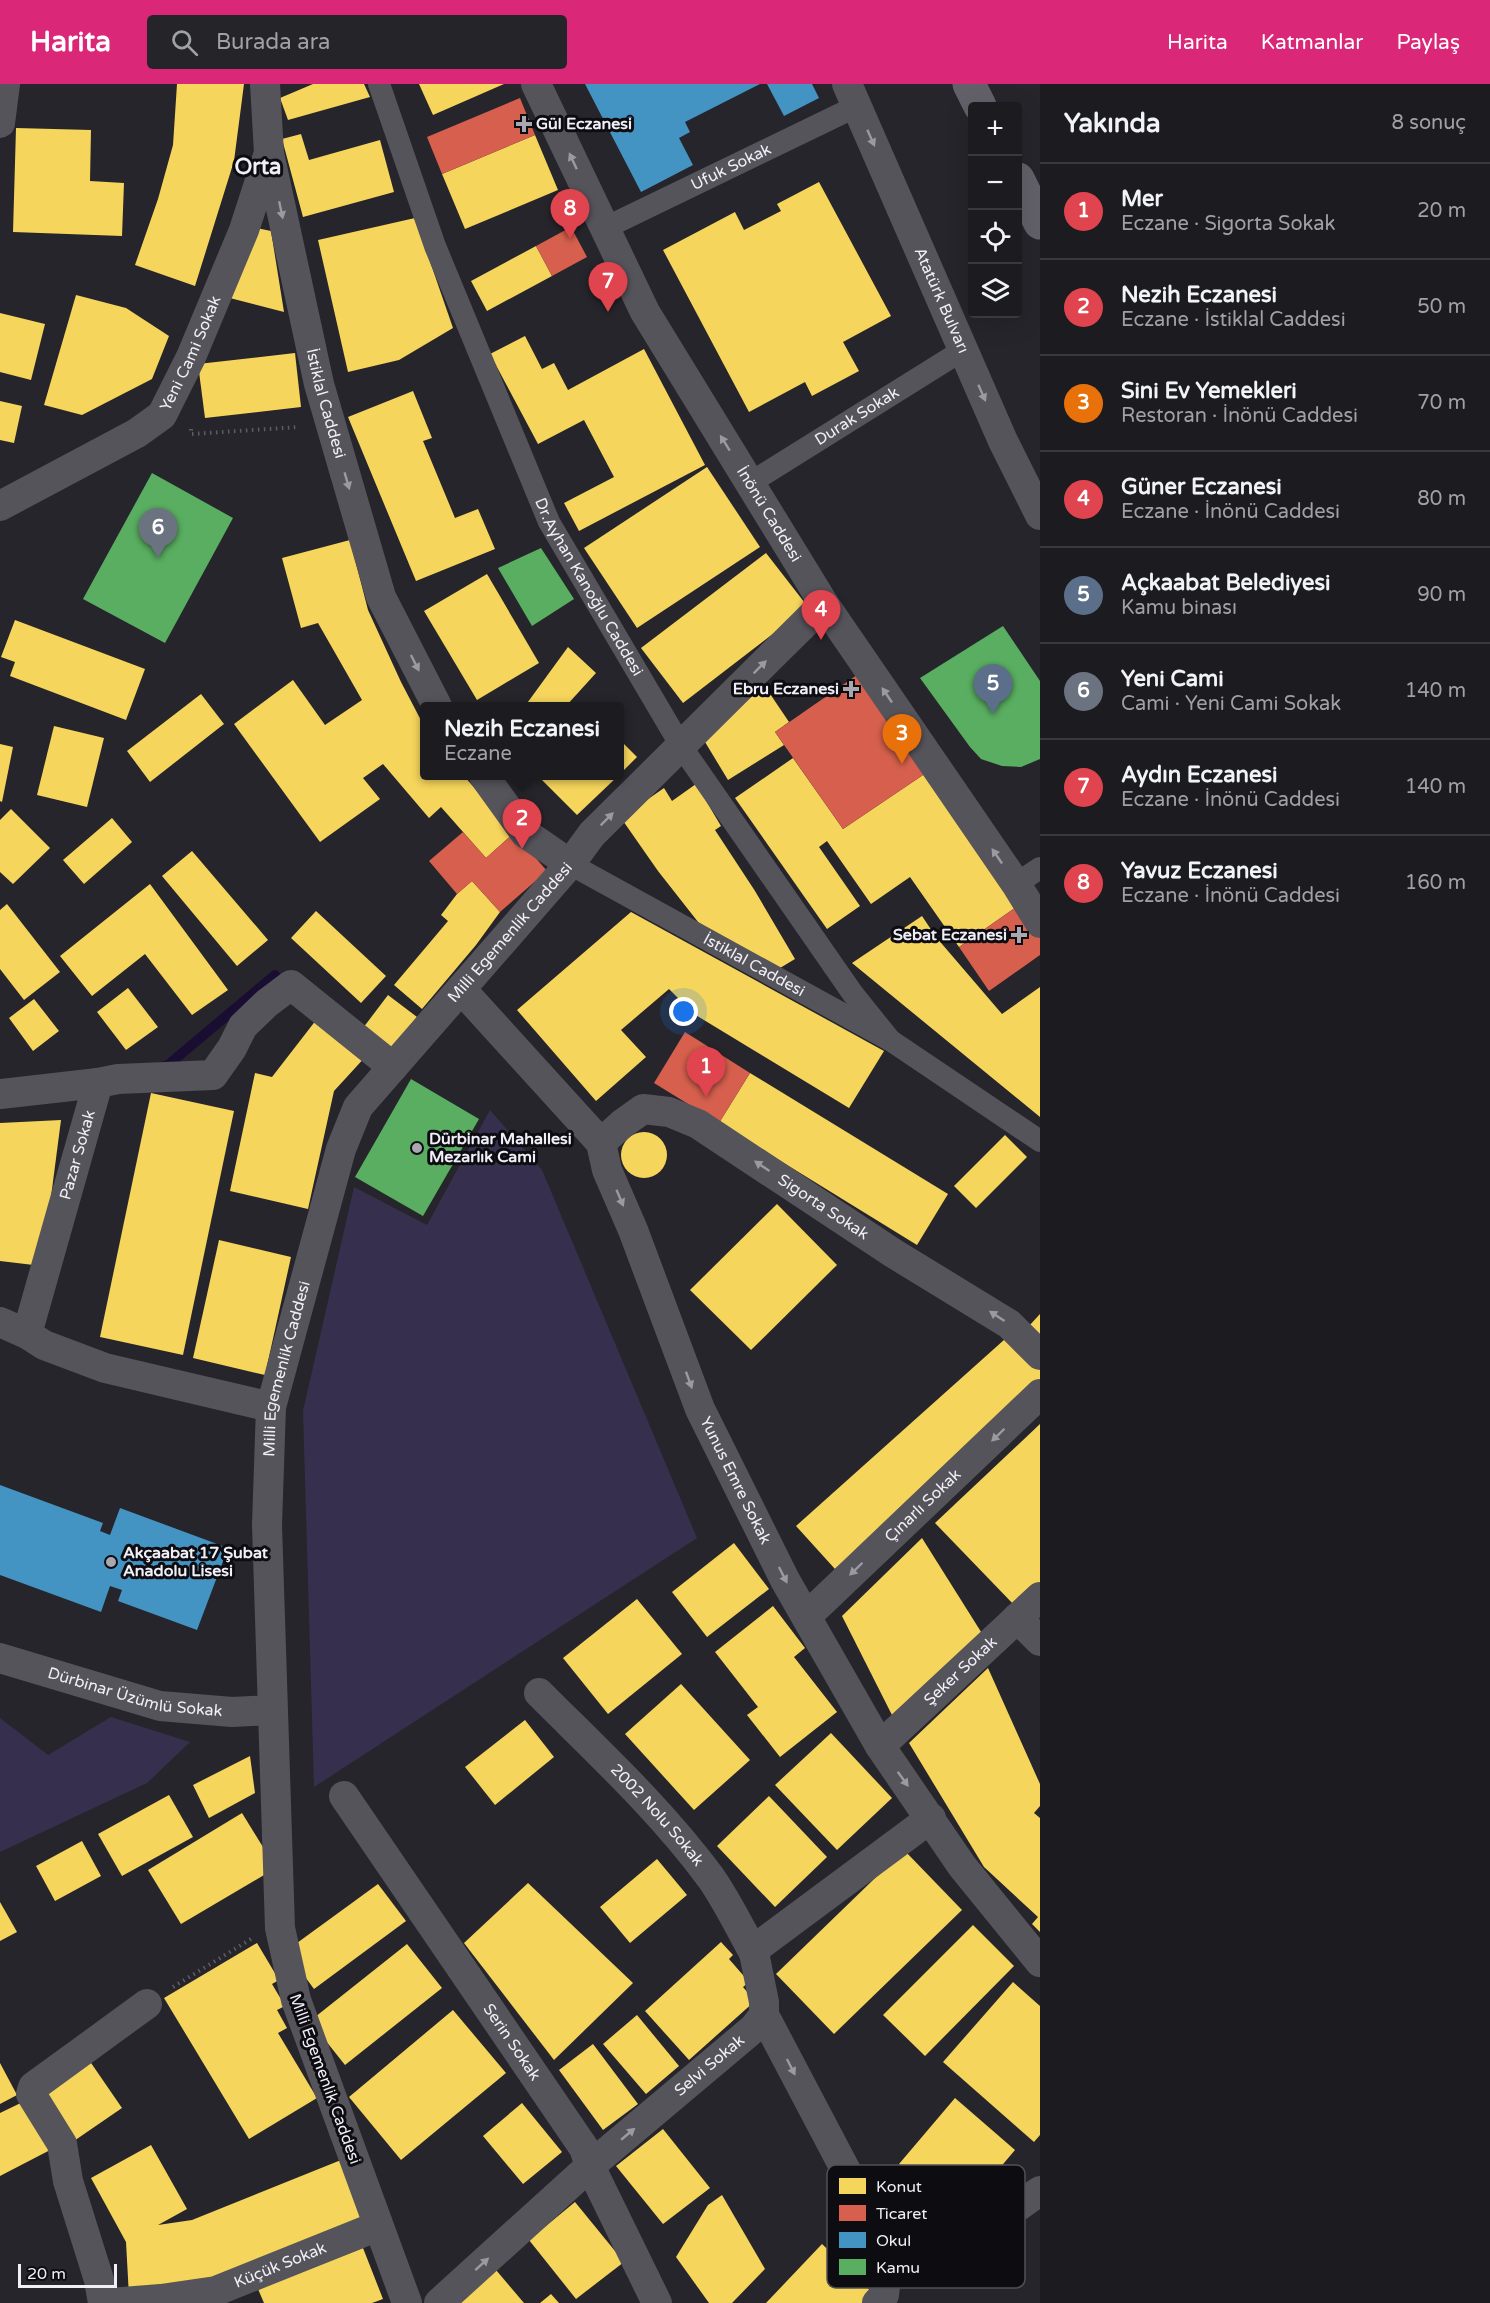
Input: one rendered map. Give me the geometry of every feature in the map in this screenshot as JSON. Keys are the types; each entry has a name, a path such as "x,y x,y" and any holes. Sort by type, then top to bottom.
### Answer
{"highway":[{"path":"969,84 978,102"},
{"path":"1022,189 1040,223"}],"street":[{"path":"0,123 5,84"},
{"name":"İstiklal Caddesi","path":"265,84 268,153 330,426 381,597 435,702"},
{"name":"Dr.Ayhan Kanoğlu Caddesi","path":"379,84 435,246 549,522 681,746 853,994 890,1040"},
{"name":"İnönü Caddesi","path":"536,84 645,312 824,604 1028,876 1040,923"},
{"name":"Ufuk Sokak","path":"605,228 852,95"},
{"name":"Atatürk Bulvarı","path":"852,95 963,350 1040,515"},
{"name":"Yeni Cami Sokak","path":"0,506 137,434 162,415 191,357 244,230 268,153"},
{"name":"Durak Sokak","path":"750,483 963,350"},
{"name":"Milli Egemenlik Caddesi","path":"407,2303 296,2000 279,1922 267,1525 271,1407 341,1149 358,1107 570,864 592,834 824,604"},
{"name":"İstiklal Caddesi","path":"487,780 525,833 570,864 890,1040 1040,1141"},
{"path":"0,1094 118,1079 213,1075 232,1048 243,1026 267,1003 291,985 393,1067"},
{"name":"Yunus Emre Sokak","path":"460,988 601,1143 608,1170 700,1409 785,1580 880,1746 962,1866 1040,1962"},
{"name":"Pazar Sokak","path":"27,1334 98,1083"},
{"name":"Sigorta Sokak","path":"601,1143 643,1109 669,1112 698,1124 892,1252 1010,1324 1040,1355"},
{"path":"0,1322 27,1334 44,1345 105,1368 271,1407"},
{"name":"Çınarlı Sokak","path":"807,1616 1040,1394"},
{"name":"Şeker Sokak","path":"880,1746 1040,1597"},
{"path":"1017,1618 1040,1641"},
{"name":"Dürbinar Üzümlü Sokak","path":"0,1658 160,1706 231,1712 273,1710"},
{"name":"2002 Nolu Sokak","path":"539,1693 619,1772 685,1846 712,1880 754,1953"},
{"name":"Serin Sokak","path":"344,1796 584,2148 590,2166 657,2303"},
{"path":"843,2165 764,2015 764,2002 754,1953 760,1945 931,1818"},
{"path":"103,2303 99,2280 68,2181 62,2144 31,2094 33,2087 147,2004"},
{"name":"Selvi Sokak","path":"439,2303 590,2166 754,2028 764,2015"},
{"path":"1025,2202 1040,2191"},
{"name":"Küçük Sokak","path":"109,2303 161,2299 216,2290 378,2226"},
{"path":"877,2303 884,2295 885,2288"}],"path":[{"path":"191,423 191,434 330,426"},
{"path":"147,2004 279,1922"}],"shaded area":[{"path":"490,1110 542,1170 697,1538 314,1787 303,1411 354,1187 427,1225"},
{"path":"111,1717 190,1742 147,1783 0,1852 0,1718 48,1755"}],"building: Konut":[{"path":"177,84 244,84 234,161 195,286 135,265 158,199 173,145"},
{"path":"313,84 364,84 370,97 288,120 280,98"},
{"path":"419,84 504,84 433,115"},
{"path":"16,128 91,130 90,181 124,183 122,236 13,232"},
{"path":"301,134 309,160 380,140 394,192 303,217 282,139"},
{"path":"535,135 558,190 465,229 442,174"},
{"path":"819,182 891,316 843,342 859,371 812,396 805,382 749,412 663,250 735,212 744,230 781,211 777,204"},
{"path":"415,218 453,328 399,360 348,372 318,240"},
{"path":"252,227 271,231 284,312 222,296"},
{"path":"536,246 552,276 487,311 471,281"},
{"path":"76,295 126,308 169,336 152,379 82,415 44,405"},
{"path":"0,313 45,324 31,380 0,372"},
{"path":"525,336 542,369 554,363 568,390 644,349 705,465 579,531 564,503 614,477 584,420 538,444 490,354"},
{"path":"295,353 301,407 205,418 198,364"},
{"path":"413,391 432,438 423,441 455,518 478,509 495,549 416,581 348,417"},
{"path":"0,401 22,406 14,443 0,440"},
{"path":"707,467 760,547 637,628 584,548"},
{"path":"350,540 368,610 420,718 420,780 468,780 514,833 486,858 441,807 429,818 383,764 363,778 380,799 320,842 234,724 293,680 325,725 362,700 318,623 301,628 282,558"},
{"path":"766,553 808,607 683,703 641,648"},
{"path":"487,574 539,663 477,700 424,611"},
{"path":"15,620 145,669 126,720 10,676 15,662 1,657"},
{"path":"568,647 596,673 570,702 528,702"},
{"path":"760,679 789,722 775,732 784,745 728,780 702,737"},
{"path":"201,694 224,724 150,782 127,751"},
{"path":"54,726 104,738 87,807 37,795"},
{"path":"0,744 13,747 2,802 0,801"},
{"path":"624,744 637,757 624,770"},
{"path":"793,758 843,829 926,773 1019,905 959,947 910,877 871,904 827,841 819,847 860,906 827,929 735,798"},
{"path":"542,780 614,780 577,815"},
{"path":"696,784 721,826 715,830 755,891 795,959 775,971 702,927 658,871 621,818 664,788 672,801"},
{"path":"11,809 50,848 13,884 0,872 0,820"},
{"path":"112,818 132,842 84,884 63,860"},
{"path":"192,851 268,940 237,966 162,876"},
{"path":"472,881 500,912 476,945 422,1009 394,985 448,921 441,915 457,894"},
{"path":"150,884 228,990 192,1015 145,954 92,996 60,956"},
{"path":"7,904 60,972 24,1000 0,969 0,910"},
{"path":"316,911 386,976 361,1003 291,938"},
{"path":"631,912 884,1051 849,1108 694,1014 669,989 621,1030 646,1057 596,1101 517,1010"},
{"path":"922,916 936,937 1002,1014 1040,987 1040,1117 852,963"},
{"path":"128,988 158,1027 126,1050 97,1012"},
{"path":"388,995 417,1017 392,1049 363,1028"},
{"path":"34,999 59,1031 33,1051 9,1018"},
{"path":"320,1015 367,1055 334,1091 308,1209 230,1191 255,1073 272,1077"},
{"path":"750,1073 948,1194 917,1245 719,1123"},
{"path":"151,1093 234,1111 183,1355 100,1337"},
{"path":"61,1120 42,1266 0,1261 0,1123"},
{"path":"644,1132 653,1133 661,1138 666,1146 666,1164 661,1172 653,1177 644,1178 635,1177 627,1172 622,1164 621,1155 622,1146 627,1138 635,1133"},
{"path":"1005,1135 1027,1157 976,1208 954,1186"},
{"path":"777,1204 837,1265 751,1350 690,1290"},
{"path":"219,1240 291,1257 265,1375 193,1358"},
{"path":"1040,1314 1040,1338 1028,1327"},
{"path":"1014,1331 1040,1361 1040,1387 835,1569 796,1526"},
{"path":"1040,1424 1040,1586 1017,1608 935,1523"},
{"path":"922,1538 983,1635 894,1719 842,1616"},
{"path":"734,1543 769,1589 707,1637 672,1592"},
{"path":"637,1599 682,1654 608,1714 563,1658"},
{"path":"773,1606 805,1648 794,1657 837,1712 780,1757 747,1715 758,1707 715,1652"},
{"path":"988,1668 1040,1784 1040,1806 1034,1813 1040,1818 1040,1932 1032,1924 1038,1917 984,1867 909,1743"},
{"path":"681,1684 750,1760 694,1810 625,1734"},
{"path":"525,1720 554,1757 495,1805 465,1767"},
{"path":"831,1733 892,1798 837,1850 775,1785"},
{"path":"250,1756 255,1793 209,1818 193,1785"},
{"path":"169,1795 193,1837 122,1876 98,1834"},
{"path":"769,1796 827,1857 775,1907 717,1846"},
{"path":"242,1813 276,1868 181,1924 148,1870"},
{"path":"82,1841 101,1876 55,1901 36,1866"},
{"path":"904,1850 962,1910 834,2034 776,1974"},
{"path":"657,1859 687,1895 630,1943 600,1907"},
{"path":"528,1883 633,1983 554,2060 464,1943"},
{"path":"378,1884 406,1921 314,1989 286,1951"},
{"path":"0,1902 17,1932 0,1941"},
{"path":"973,1925 1014,1966 925,2056 883,2015"},
{"path":"721,1942 733,1955 729,1959 749,1982 743,1987 755,2001 689,2060 645,2011"},
{"path":"257,1943 279,1980 272,1984 285,2006 277,2010 287,2028 278,2033 317,2098 249,2139 164,1998"},
{"path":"407,1944 442,1988 345,2065 310,2021"},
{"path":"1013,1982 1040,2006 1040,2135 1034,2142 943,2062"},
{"path":"453,2010 506,2073 401,2160 349,2097"},
{"path":"637,2015 679,2066 646,2094 603,2044"},
{"path":"593,2044 638,2104 603,2130 559,2070"},
{"path":"89,2060 122,2108 71,2143 38,2095"},
{"path":"0,2063 17,2095 0,2104"},
{"path":"955,2098 1015,2150 1002,2165 899,2164"},
{"path":"29,2099 54,2148 0,2176 0,2113"},
{"path":"522,2103 562,2152 523,2184 483,2136"},
{"path":"663,2129 710,2188 663,2224 616,2166"},
{"path":"151,2145 187,2209 158,2225 192,2220 341,2160 365,2219 217,2279 129,2296 126,2242 91,2178"},
{"path":"722,2195 765,2269 732,2303 709,2303 676,2257 708,2205"},
{"path":"575,2202 624,2262 576,2299 529,2240"},
{"path":"822,2244 827,2249 827,2288 868,2288 877,2297 871,2303 766,2303"},
{"path":"363,2248 383,2299 372,2303 264,2303 258,2289"},
{"path":"496,2270 524,2303 459,2303"},
{"path":"551,2294 559,2303 540,2303"}],"building: Ticaret":[{"path":"520,98 535,135 442,174 427,137"},
{"path":"571,227 587,257 552,276 536,246"},
{"path":"857,675 926,773 843,829 775,732"},
{"path":"463,832 486,858 514,833 547,871 500,912 472,881 457,894 429,861"},
{"path":"1019,905 1040,936 1040,955 989,991 959,947"},
{"path":"685,1032 750,1073 719,1123 654,1083"}],"building: Okul":[{"path":"585,84 760,84 685,122 690,132 679,138 693,165 641,192"},
{"path":"767,84 812,84 819,98 784,116"},
{"name":"Akçaabat 17 Şubat Anadolu Lisesi","path":"0,1485 103,1523 100,1531 110,1535 120,1508 228,1548 197,1630 118,1601 122,1590 110,1586 101,1612 0,1575"}],"building: Kamu":[{"path":"152,473 233,518 165,643 83,599"},
{"path":"541,548 574,599 532,626 498,568"},
{"path":"1003,626 1040,681 1040,759 1021,767 1002,766 981,759 920,678"},
{"name":"Dürbinar Mahallesi Mezarlık Cami","path":"411,1079 479,1119 423,1216 355,1177"}],"waterway":[{"path":"161,1067 168,1065 275,975"}],"place":[{"name":"Gül Eczanesi","path":"524,124"},
{"name":"Yavuz Eczanesi","path":"570,239"},
{"name":"Aydın Eczanesi","path":"608,312"},
{"name":"Yeni Cami","path":"158,558"},
{"name":"Güner Eczanesi","path":"821,640"},
{"name":"Ebru Eczanesi","path":"851,689"},
{"name":"Açkaabat Belediyesi","path":"993,714"},
{"name":"Sini Ev Yemekleri","path":"902,764"},
{"name":"Nezih Eczanesi","path":"522,849"},
{"name":"Sebat Eczanesi","path":"1019,935"},
{"name":"Mer","path":"706,1097"},
{"name":"Dürbinar Mahallesi Mezarlık Cami","path":"417,1148"},
{"name":"Akçaabat 17 Şubat Anadolu Lisesi","path":"111,1562"}],"district":[{"name":"Orta","path":"258,167"}]}
